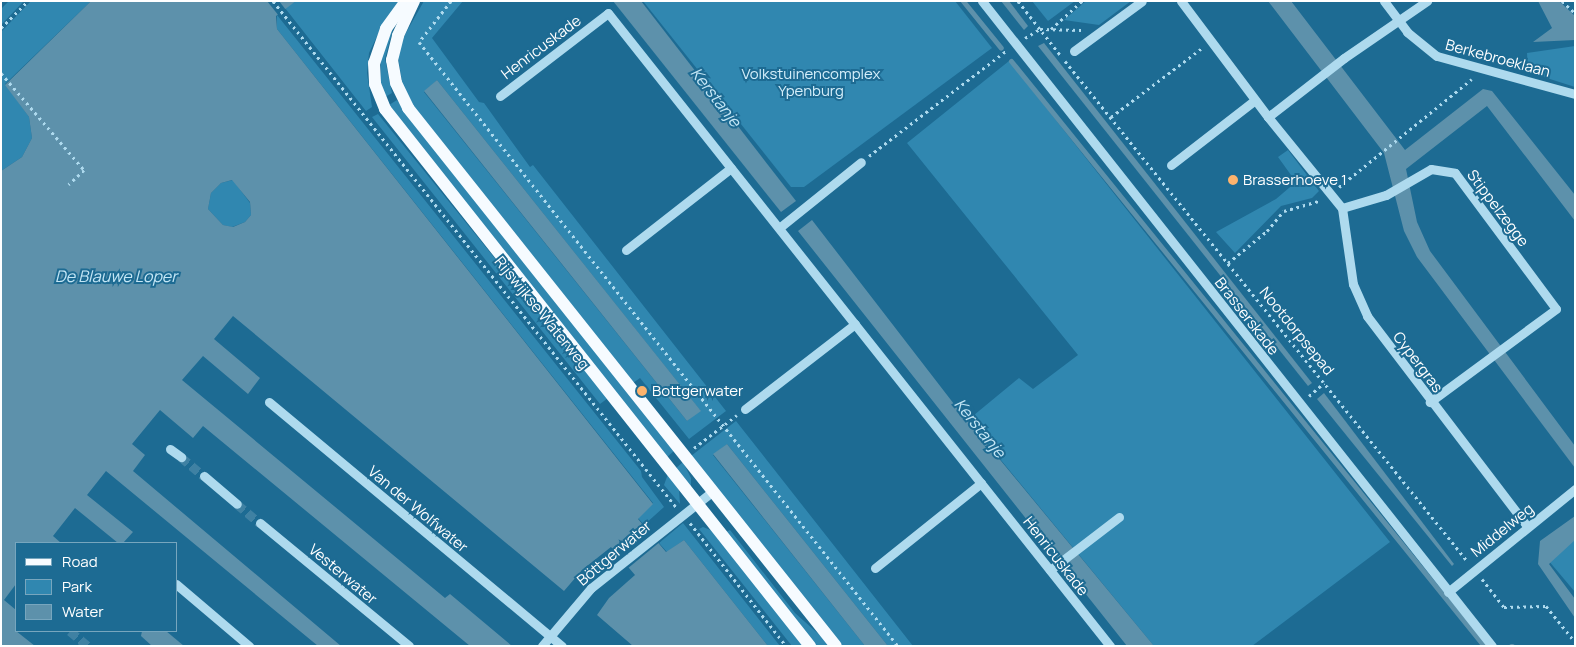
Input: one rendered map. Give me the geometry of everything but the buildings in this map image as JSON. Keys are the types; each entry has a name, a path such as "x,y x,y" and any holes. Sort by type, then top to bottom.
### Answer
{"main road":[{"name":"Rijswijkse Waterweg","path":"406,1 386,29 374,63 375,84 385,109 810,646"},
{"name":"Rijswijkse Waterweg","path":"414,1 398,36 392,60 396,83 408,108 836,646"}],"street":[{"name":"Brasserskade","path":"982,1 1489,642"},
{"path":"1074,51 1142,1"},
{"name":"Cypergras","path":"1181,1 1268,117 1342,208 1353,284 1363,308 1430,402 1527,526"},
{"name":"Berkebroeklaan","path":"1384,1 1406,32 1437,56 1482,71 1575,94"},
{"path":"1268,117 1344,58 1398,19 1427,1"},
{"name":"Henricuskade","path":"500,96 608,13 1110,646"},
{"path":"1170,165 1255,100"},
{"path":"779,228 861,162"},
{"path":"626,250 731,168"},
{"name":"Stippelzegge","path":"1342,208 1386,195 1431,169 1454,173 1556,309 1430,402"},
{"path":"745,409 855,324"},
{"name":"Van der Wolfwater","path":"269,402 562,646"},
{"path":"170,449 181,457"},
{"path":"204,476 238,504"},
{"path":"874,568 981,483"},
{"name":"Middelweg","path":"1448,592 1527,526 1575,490"},
{"name":"Böttgerwater","path":"542,646 585,595 620,564 714,491"},
{"path":"1050,570 1119,517"},
{"name":"Vesterwater","path":"260,523 409,646"},
{"path":"178,586 249,646"}],"path":[{"path":"1,28 28,1"},
{"name":"Rijswijkse Waterweg","path":"273,1 786,646"},
{"path":"451,1 419,42 898,646"},
{"name":"Nootdorpsepad","path":"1018,1 1504,607 1546,606 1575,642"},
{"path":"1051,29 1082,1"},
{"path":"1562,1 1575,13"},
{"path":"861,162 1015,44 1040,29 1100,31"},
{"path":"1111,117 1210,41"},
{"path":"1228,263 1267,231 1284,211 1311,205 1331,194 1381,150 1482,71"},
{"path":"1,73 84,170 69,184"},
{"path":"1299,404 1324,383"},
{"path":"684,455 745,409"},
{"path":"654,480 669,468"}],"green space":[{"path":"9,1 24,1 1,25 1,9"},
{"path":"31,1 91,1 5,84 29,117 32,138 22,157 1,171 1,32"},
{"path":"296,1 401,1 381,28 369,53 367,73 372,107 366,111 285,8"},
{"path":"424,1 463,1 432,38 479,102 484,103 530,167 533,165 726,411 689,439 640,378 633,383 404,94 398,57 403,38","holes":["437,80 700,410 687,421 424,92"]},
{"name":"Volkstuinencomplex Ypenburg","path":"643,1 955,1 992,48 804,187 791,187"},
{"path":"1032,1 1075,1 1048,21"},
{"path":"1086,1 1131,1 1099,25 1064,20"},
{"path":"277,15 641,471 642,477 664,507 644,525 638,518 653,503 277,29"},
{"path":"394,25 385,59 392,93 385,97 381,84 381,56"},
{"path":"1575,46 1575,87 1528,72 1527,53"},
{"path":"1009,61 1390,542 1252,646 1154,646 968,420 1019,378 1033,389 1078,355 907,143"},
{"path":"397,100 675,450 666,458 389,105"},
{"path":"378,114 608,398 600,404 372,117"},
{"path":"1288,150 1319,191 1312,198 1281,206 1235,253 1216,232 1276,199 1296,182 1278,157"},
{"path":"233,180 250,203 251,215 245,222 232,227 223,225 208,209 211,193 221,183"},
{"path":"736,421 913,646 888,646 727,444 713,455 865,646 842,646 691,456"},
{"path":"683,462 691,478 691,487 675,469"},
{"path":"668,474 679,490 680,504 664,485"},
{"path":"683,523 780,646 768,646 684,540 667,552 659,543"},
{"path":"703,527 713,531 804,646 792,646 699,529"},
{"path":"730,530 795,613 832,646 815,646 726,532"},
{"path":"1575,539 1575,592 1548,560"}],"water":[{"name":"De Blauwe Loper","path":"91,1 296,1 276,16 277,29 653,504 638,519 666,552 684,540 768,646 633,646 597,615 609,598 635,575 611,547 582,570 564,591 233,316 214,339 260,378 248,394 203,356 182,380 445,598 450,594 512,646 470,646 203,426 193,438 160,410 132,444 145,455 133,471 341,646 318,646 106,471 87,495 133,532 124,542 117,542 75,508 53,536 60,542 15,542 15,585 4,600 15,609 15,632 35,646 1,646 1,171 22,157 32,138 29,117 5,85","holes":["232,180 250,202 251,215 245,222 233,227 223,225 208,209 211,193 221,183"]},
{"path":"613,1 641,1 796,201 781,212"},
{"path":"1001,1 1009,1 1028,26 1024,30"},
{"path":"1268,1 1291,1 1405,150 1483,89 1492,91 1575,195 1575,221 1487,106 1406,169 1417,222 1430,251 1575,446 1575,468 1417,257 1404,231 1384,153"},
{"path":"1538,1 1559,1 1575,16 1575,40 1533,42 1552,28"},
{"path":"1044,43 1312,383 1308,386 1038,46"},
{"path":"437,80 701,411 687,421 424,91"},
{"path":"812,220 954,404 1154,646 1127,646 798,231"},
{"path":"1324,393 1454,564 1452,566 1317,399"},
{"path":"727,444 888,646 865,646 713,454"},
{"path":"1575,516 1575,540 1549,564 1575,599 1575,618 1538,564 1540,541"},
{"path":"142,632 167,632 184,646 152,646 141,636"}],"pier":[{"path":"267,1 279,1 286,10 279,16"},
{"path":"646,524 661,541 627,569 612,552"}],"waterway":[{"path":"963,1 1001,48"},
{"path":"1011,61 1484,646"}],"tunnel":[{"path":"181,457 204,476"},
{"path":"237,504 260,523"},
{"path":"71,632 88,646"}],"place":[{"name":"Brasserhoeve 1","path":"1233,180"},
{"name":"Bottgerwater","path":"642,391"}],"water label":[{"name":"Kerstanje","path":"716,97"},
{"name":"Kerstanje","path":"980,428"}]}
